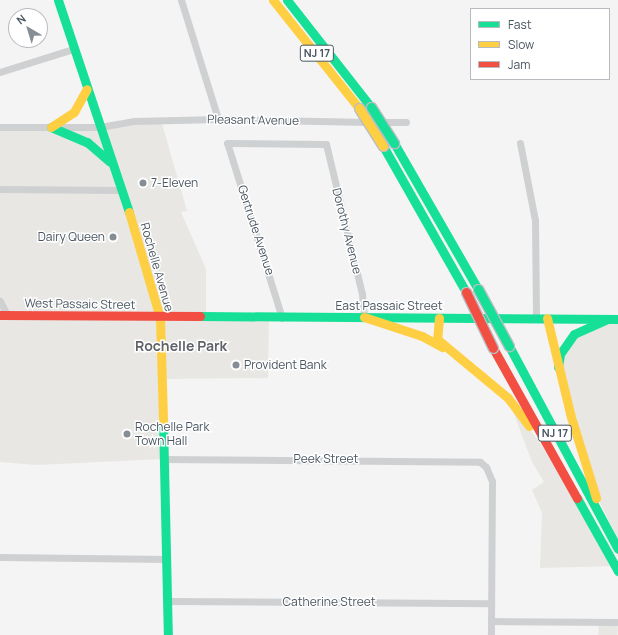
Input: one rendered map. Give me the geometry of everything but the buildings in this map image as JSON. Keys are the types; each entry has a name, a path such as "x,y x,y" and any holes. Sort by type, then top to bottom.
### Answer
{"main road":[{"name":"Rochelle Avenue","path":"58,0 121,190 160,318 168,635"},
{"name":"NJ 17","path":"273,0 359,108 383,146 466,292 493,348 618,571"},
{"name":"NJ 17","path":"287,0 371,108 394,143 478,289 618,549"},
{"path":"51,127 74,112 87,89"},
{"path":"51,127 87,142 112,165"},
{"name":"West Passaic Street","path":"4,315 160,318"},
{"path":"364,317 422,336 445,348"},
{"name":"East Passaic Street","path":"160,318 536,317 613,319"},
{"path":"439,318 437,340 508,398 580,502"},
{"path":"547,318 558,371 602,519"},
{"path":"558,371 565,344 574,334 613,319"}],"street":[{"path":"181,0 218,119"},
{"path":"0,72 73,49"},
{"name":"Pleasant Avenue","path":"0,127 100,127 134,121 218,119 406,122"},
{"name":"Pleasant Avenue","path":"227,143 326,144"},
{"name":"Gertrude Avenue","path":"227,143 282,318"},
{"path":"520,143 535,220 536,317"},
{"name":"Dorothy Avenue","path":"326,144 362,294 364,317"},
{"path":"0,189 121,190"},
{"path":"0,301 4,315"},
{"name":"Peek Street","path":"163,459 471,460 486,467 492,481 491,603"},
{"path":"0,557 167,559"},
{"name":"Catherine Street","path":"167,601 491,603"},
{"path":"491,603 491,635"},
{"path":"491,621 618,622"}],"shaded area":[{"path":"161,120 187,211 181,212 206,269 206,318 269,318 268,378 162,379 163,459 36,465 0,462 0,127 100,127"},
{"path":"618,319 618,540 594,490 560,354 565,343"},
{"path":"508,398 580,501 615,566 540,568 542,513 532,490 544,482 532,462"},
{"path":"599,621 618,622 617,635 598,635"}],"traffic: fast":[{"path":"58,0 129,212"},
{"path":"287,0 371,107"},
{"path":"371,107 394,143"},
{"path":"51,127 87,142 110,162"},
{"path":"394,143 478,289"},
{"path":"383,146 466,292"},
{"path":"478,289 509,346"},
{"path":"200,316 618,319"},
{"path":"558,367 560,354 574,334 608,319"},
{"path":"509,346 618,549"},
{"path":"163,421 168,635"},
{"path":"577,498 618,571"}],"traffic: slow":[{"path":"273,0 359,108"},
{"path":"51,127 74,112 87,89"},
{"path":"359,108 383,146"},
{"path":"129,212 160,318 163,421"},
{"path":"364,317 422,336 442,347"},
{"path":"439,318 437,339 508,398 529,426"},
{"path":"547,318 571,417 596,498"}],"traffic: jam":[{"path":"466,292 493,348"},
{"path":"0,315 200,316"},
{"path":"493,348 577,498"}],"place":[{"name":"7-Eleven","path":"143,183"},
{"name":"Dairy Queen","path":"113,237"},
{"name":"Provident Bank","path":"236,365"},
{"name":"Rochelle Park Town Hall","path":"127,434"}],"district":[{"name":"Rochelle Park","path":"181,346"}]}
